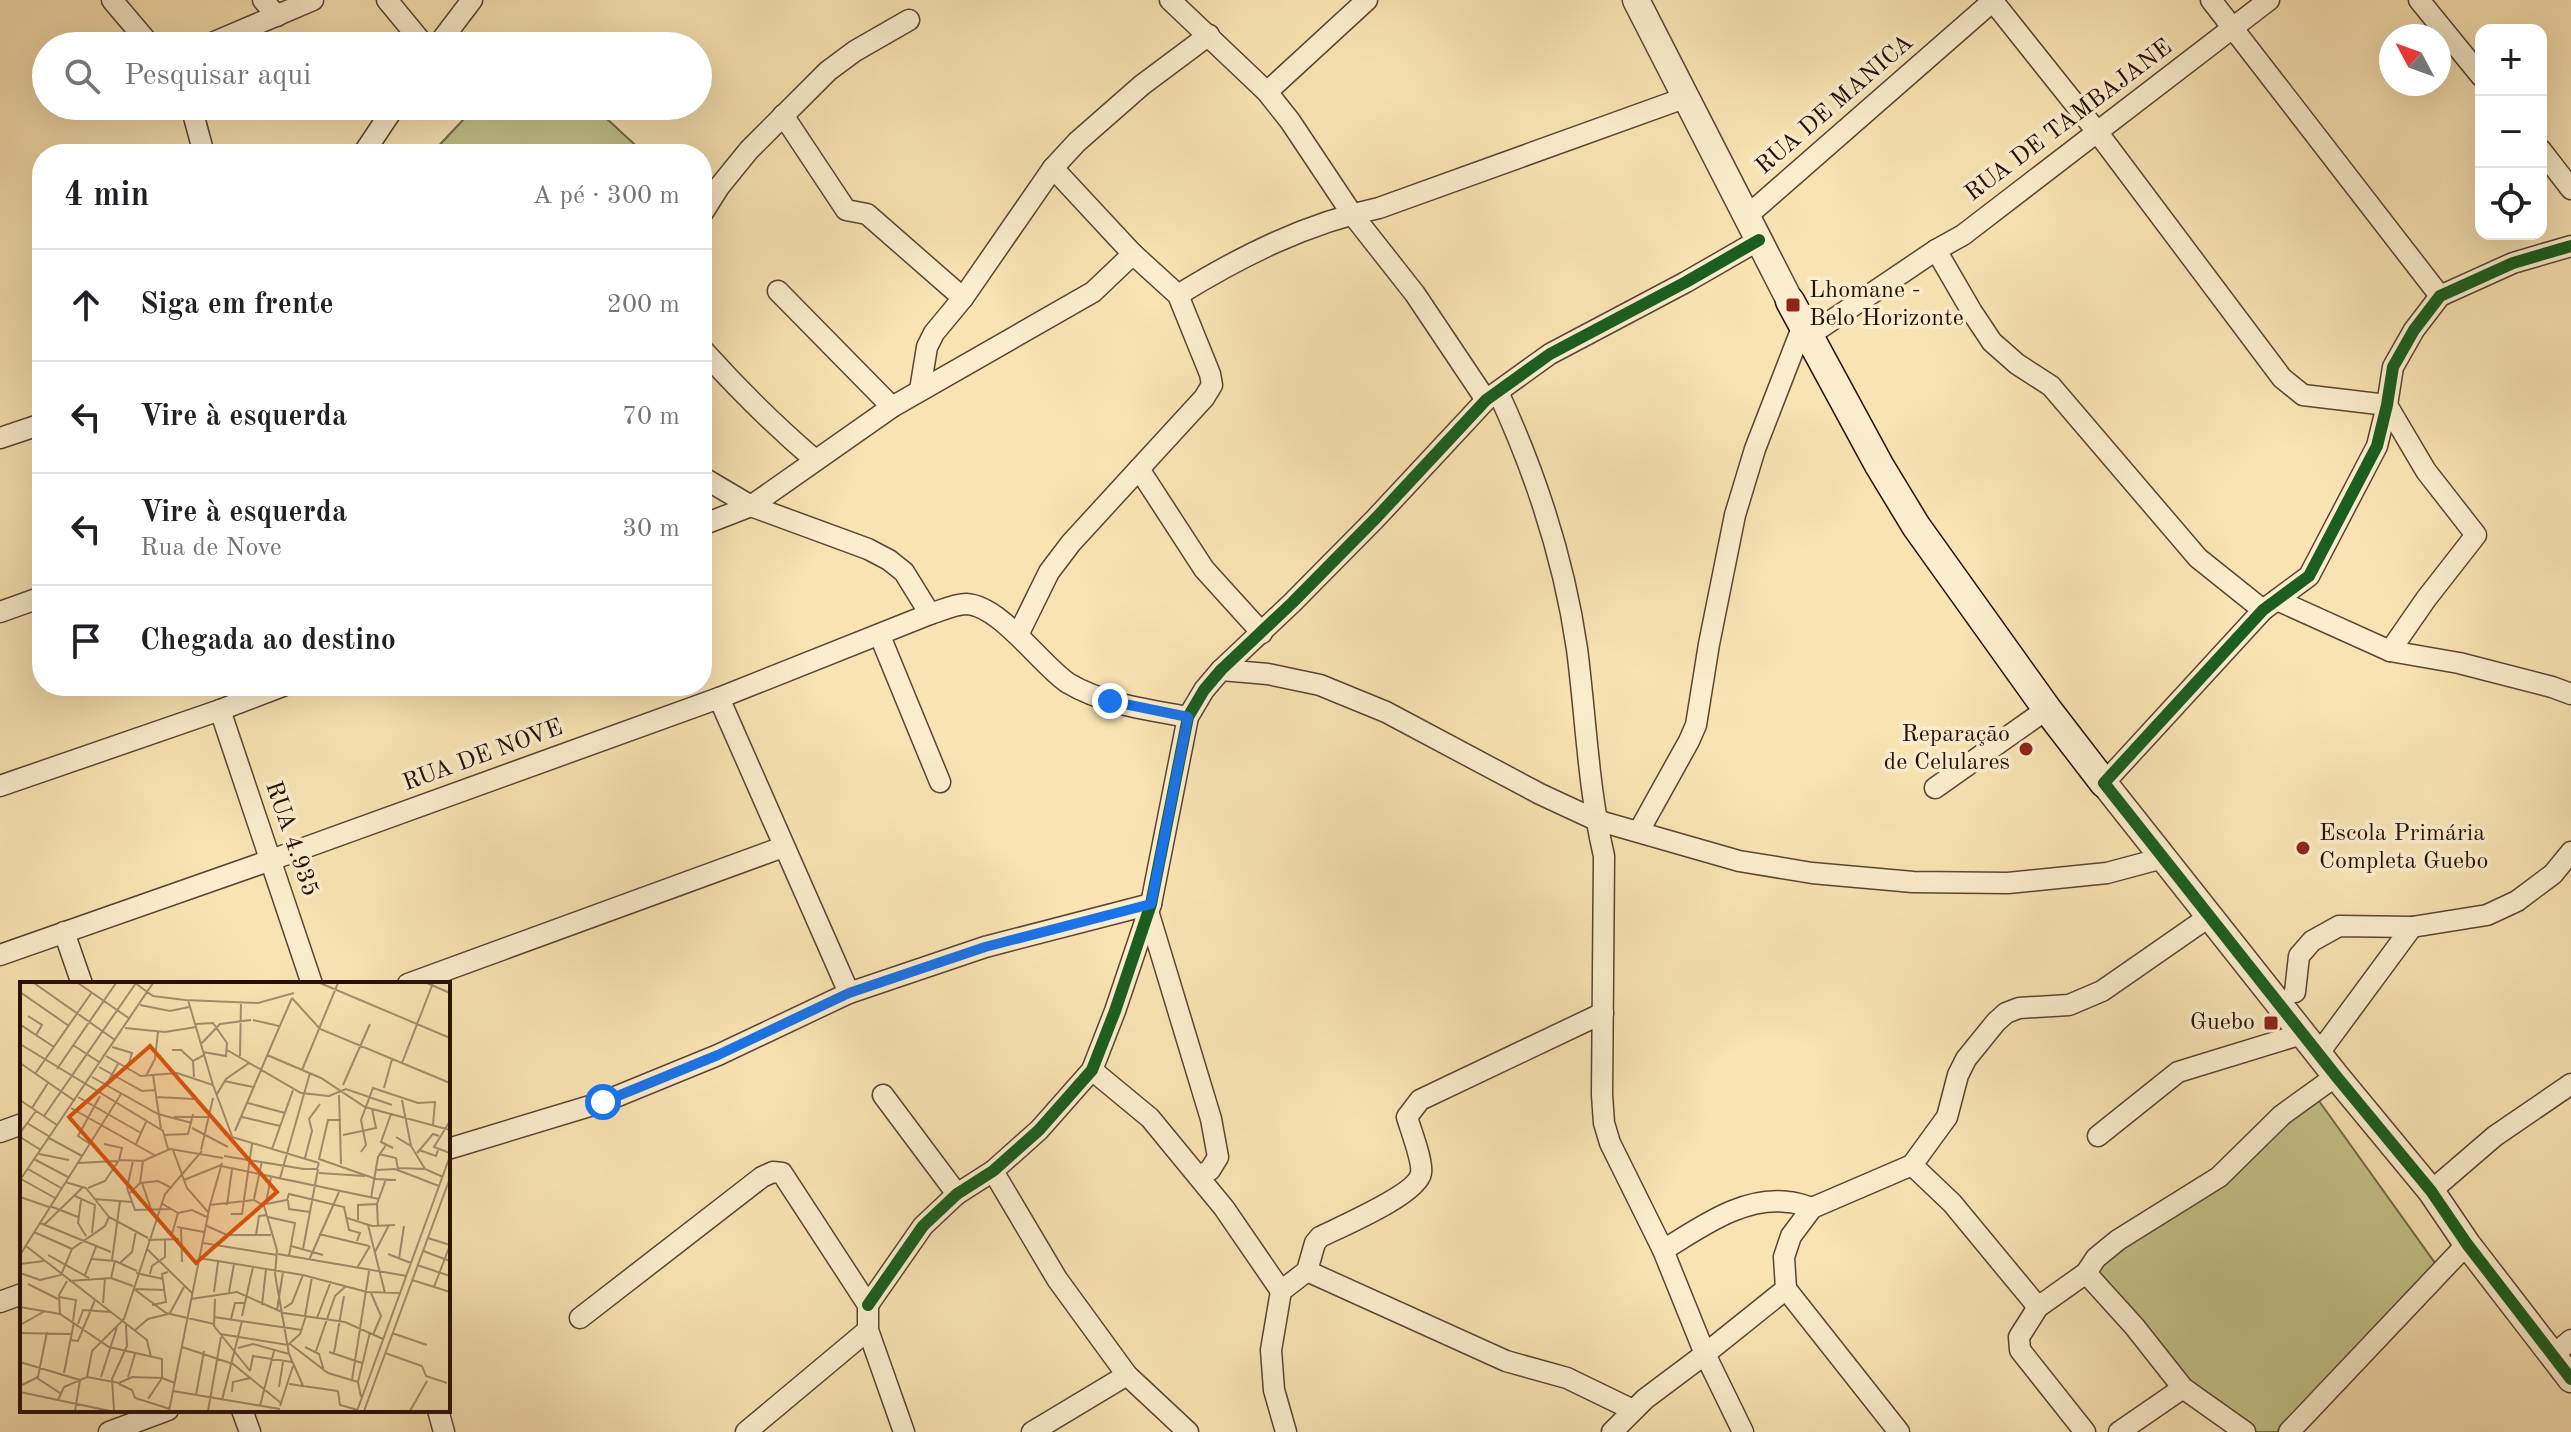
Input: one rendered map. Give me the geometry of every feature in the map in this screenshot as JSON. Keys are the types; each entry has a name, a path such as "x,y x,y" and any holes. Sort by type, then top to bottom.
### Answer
{"main road":[{"path":"1790,301 1879,465 1916,526 2104,783"}],"street":[{"path":"112,0 139,32"},
{"path":"229,32 270,8 313,0"},
{"path":"387,0 413,32"},
{"path":"448,32 472,0"},
{"path":"1170,0 1267,92 1352,214 1492,396 1535,478 1561,562 1577,649 1596,820 1604,856 1602,1095 1607,1133 1663,1250 1705,1354 1743,1432"},
{"path":"1267,92 1367,0"},
{"path":"1636,0 1790,301"},
{"path":"1993,0 2098,133 2282,378 2303,395 2387,405"},
{"name":"RUA DE MANICA","path":"1188,717 1204,690 1221,670 1376,518 1492,396 1550,354 1686,282 1753,228 1993,0"},
{"path":"2211,0 2440,296"},
{"name":"RUA DE TAMBAJANE","path":"1808,332 1963,235 2269,0"},
{"path":"2419,0 2475,69"},
{"path":"712,198 749,150 828,71 855,51 909,20"},
{"path":"920,390 927,347 934,333 963,298 1053,168 1077,142 1142,85 1209,35"},
{"path":"1178,295 1262,247 1687,97"},
{"path":"783,115 846,210 867,214 963,298"},
{"path":"195,120 201,144"},
{"path":"370,144 386,120"},
{"path":"2547,158 2571,189"},
{"path":"1018,635 1049,572 1063,553 1204,398 1212,385 1178,295 1133,254 1053,168"},
{"path":"2571,246 2513,263 2440,296 2414,330 2393,367 2377,446 2309,576 2270,605 2104,783 2431,1191 2467,1244 2562,1348 2571,1379"},
{"path":"1936,250 1992,342 2017,364 2051,386 2198,558 2270,605 2390,651 2459,663 2571,694"},
{"path":"712,521 751,506 892,407 1093,292 1133,254"},
{"path":"778,291 892,407"},
{"path":"1639,831 1696,725 1735,515 1781,380 1800,333 1808,332"},
{"path":"712,359 768,418 815,460"},
{"path":"2387,405 2426,471 2476,535 2390,651"},
{"path":"0,438 32,427"},
{"path":"1139,469 1204,569 1262,633"},
{"path":"712,483 751,506 856,544 889,560 904,572 930,614"},
{"path":"0,612 32,601"},
{"name":"RUA DE NOVE","path":"0,955 719,698 930,614 965,604 982,609 1018,635 1069,683 1110,701 1188,717"},
{"path":"880,636 940,782"},
{"path":"1221,670 1268,674 1333,690 1386,712 1540,794 1596,820 1739,861 1812,873 1913,882 2022,882 2107,873 2163,858"},
{"path":"2,779 257,696"},
{"path":"719,698 849,993"},
{"path":"1935,788 2047,709"},
{"name":"RUA 4.935","path":"220,710 311,982"},
{"path":"868,1305 923,1226 957,1194 993,1171 1039,1130 1092,1070 1149,907 1188,717"},
{"path":"413,982 783,847"},
{"path":"2295,992 2299,956 2312,941 2325,933 2339,926 2412,927 2487,915 2517,901 2553,874 2571,852"},
{"path":"450,1148 603,1102 718,1055 849,993 985,947 1149,907"},
{"path":"1149,907 1211,1119 1218,1157 1210,1170 1199,1176"},
{"path":"1899,1432 1786,1289 1784,1257 1791,1236 1812,1208 1912,1165 1947,1117 1958,1075 1966,1059 2006,1013 2019,1008 2069,1005 2102,991 2210,916"},
{"path":"2098,1136 2178,1072 2310,1043 2412,927"},
{"path":"64,932 81,982"},
{"path":"1286,1432 1274,1390 1271,1350 1281,1291 1307,1271 1315,1243 1320,1237 1403,1193 1417,1182 1421,1171 1407,1117 1420,1100 1603,1013"},
{"path":"1092,1070 1150,1118 1199,1176 1281,1291"},
{"path":"2085,1432 2020,1350 2019,1337 2038,1307 2086,1273 2096,1258 2118,1240 2219,1177 2282,1115 2336,1076"},
{"path":"2431,1191 2495,1136 2571,1084"},
{"path":"883,1095 957,1194"},
{"path":"0,1132 20,1125"},
{"path":"1912,1165 1952,1203 2038,1307"},
{"path":"993,1171 1057,1279 1127,1375 1188,1432"},
{"path":"580,1318 762,1177 773,1172 782,1173 868,1305 868,1330 904,1432"},
{"path":"1663,1250 1720,1217 1748,1205 1787,1201 1812,1208"},
{"path":"2289,1432 2467,1244"},
{"path":"1307,1271 1506,1361 1567,1378 1633,1410"},
{"path":"2086,1273 2134,1326 2183,1388 2245,1432"},
{"path":"1612,1432 1645,1399 1786,1289"},
{"path":"0,1302 20,1295"},
{"path":"746,1432 868,1330"},
{"path":"1032,1432 1127,1375"},
{"path":"2119,1432 2183,1388"},
{"path":"109,1432 163,1412"},
{"path":"243,1412 250,1432"},
{"path":"439,1412 444,1432"}],"shaded area":[{"path":"463,120 608,120 634,144 440,144"},
{"path":"2314,1094 2440,1270 2283,1432 2253,1432 2188,1382 2094,1274 2094,1266"}],"cycle path":[{"path":"868,1305 923,1226 957,1194 993,1171 1039,1130 1092,1070 1151,904 1188,717 1204,690 1376,518 1486,400 1550,354 1759,240"},
{"path":"2571,246 2513,263 2440,296 2414,330 2393,367 2377,446 2309,576 2263,610 2104,783 2431,1191 2467,1244 2571,1379"}],"place":[{"name":"Lhomane - Belo Horizonte","path":"1793,305"},
{"name":"Reparação de Celulares","path":"2026,749"},
{"name":"Escola Primária Completa Guebo","path":"2303,848"},
{"name":"Guebo","path":"2271,1023"}],"route":[{"path":"603,1102 718,1055 849,993 985,947 1151,904 1188,717 1110,701"}]}
